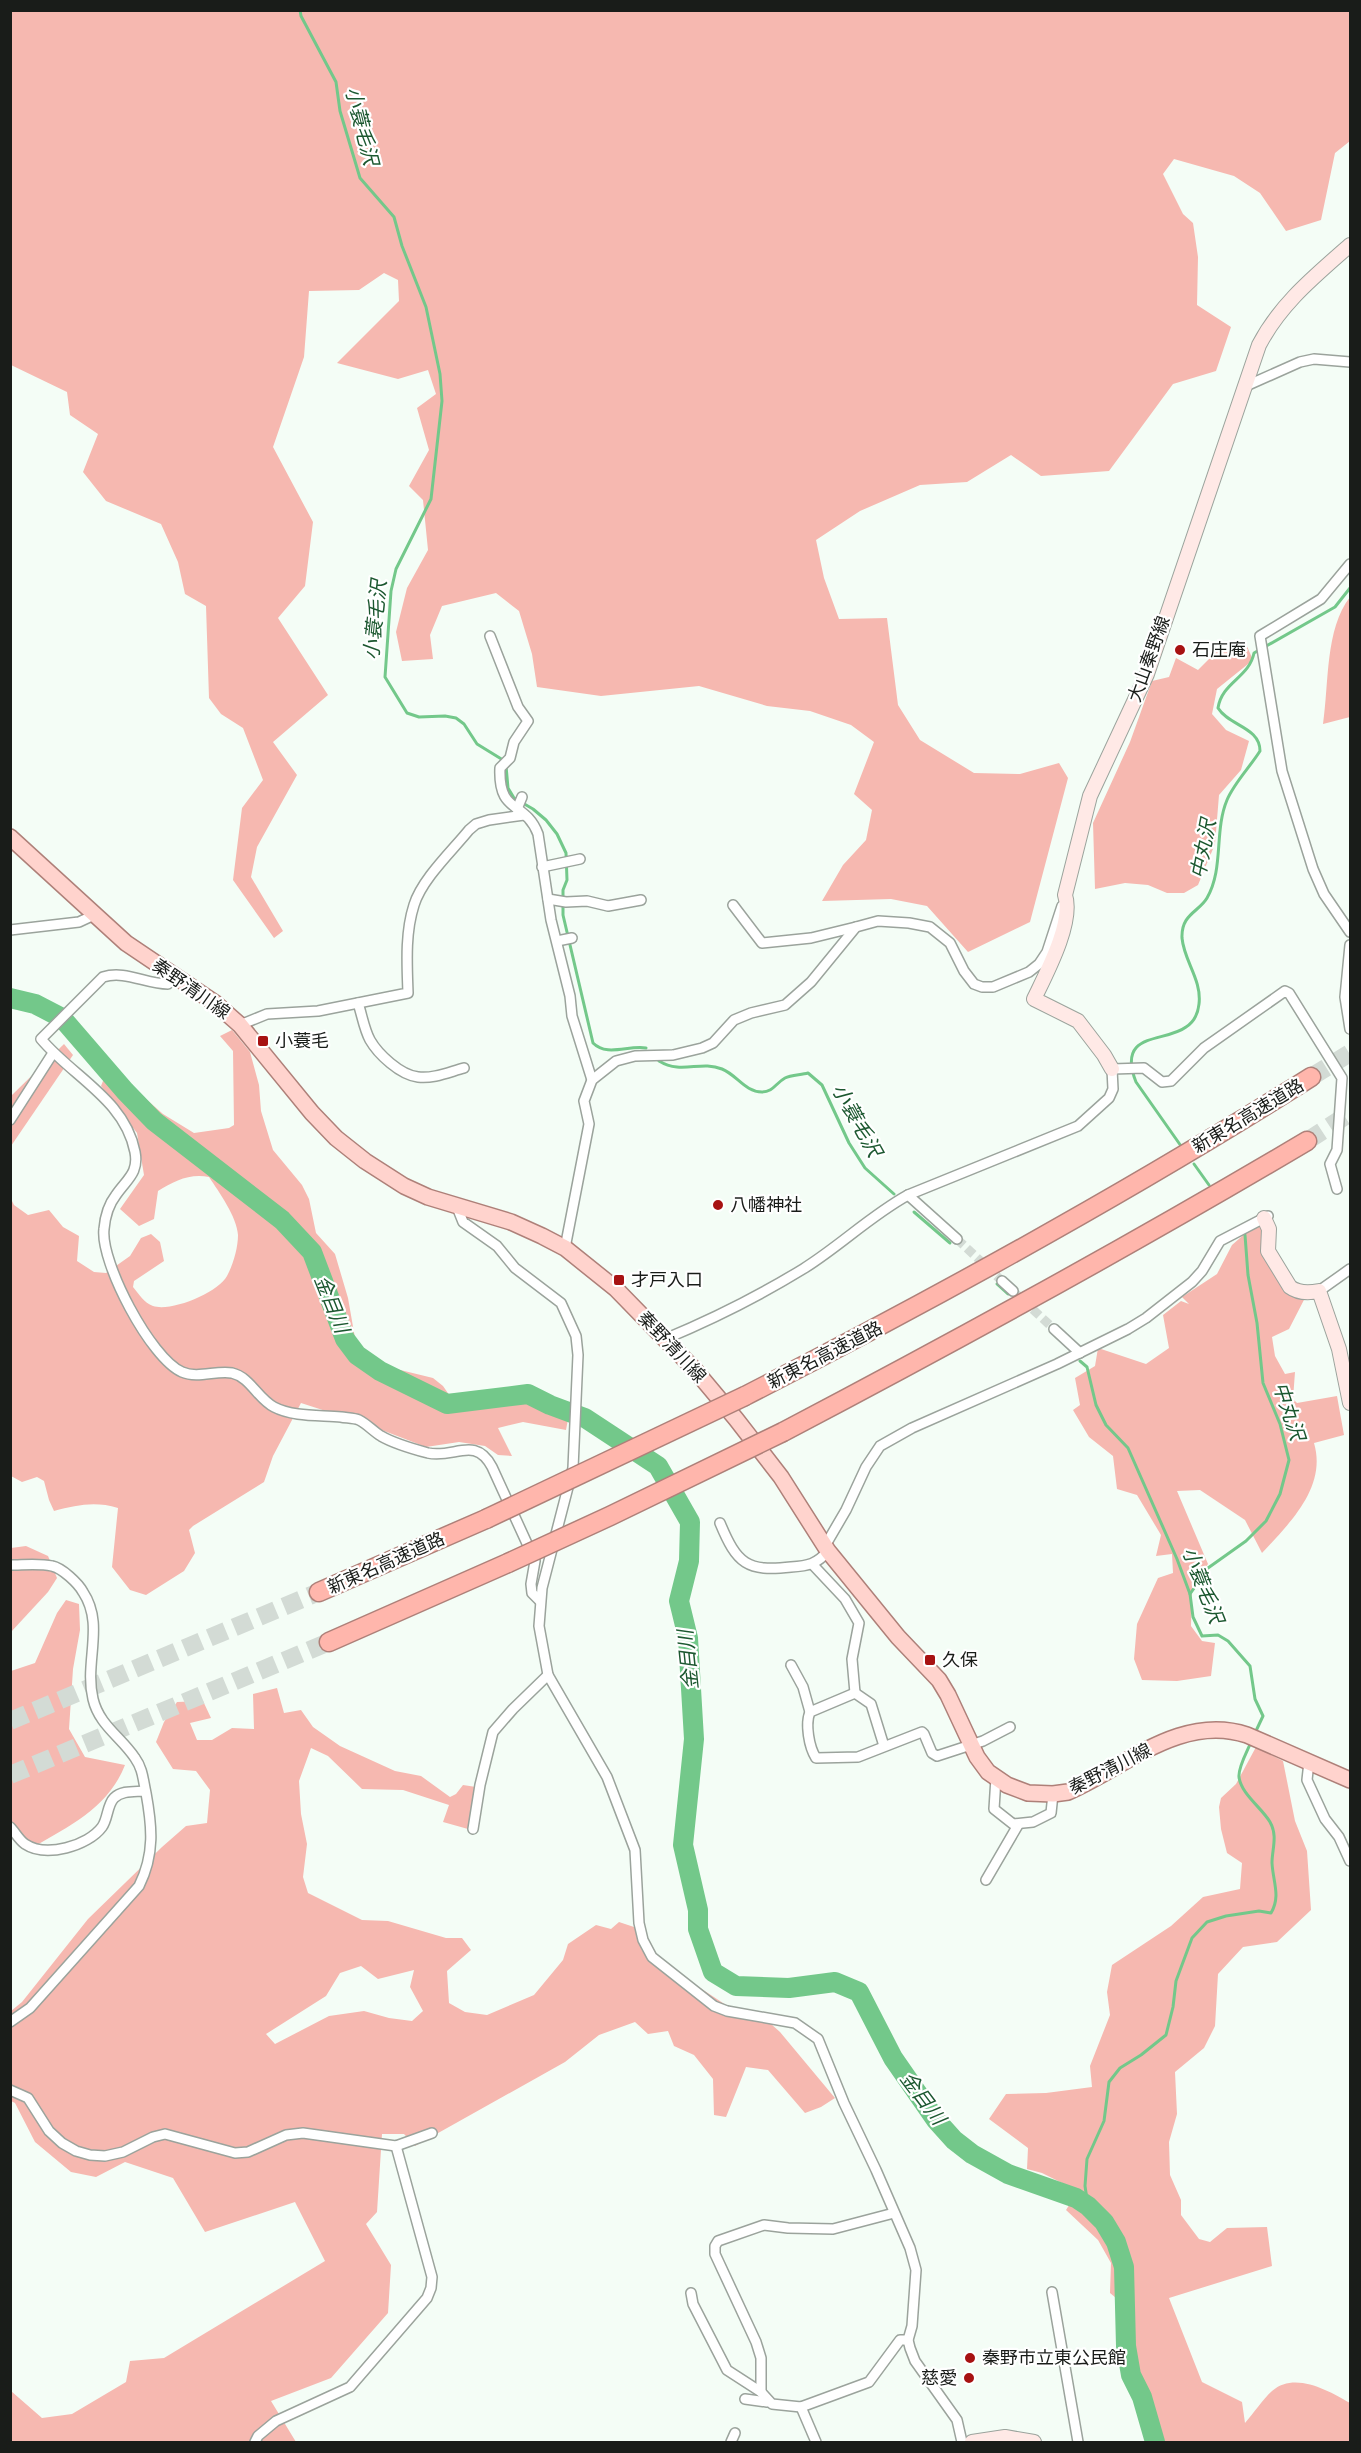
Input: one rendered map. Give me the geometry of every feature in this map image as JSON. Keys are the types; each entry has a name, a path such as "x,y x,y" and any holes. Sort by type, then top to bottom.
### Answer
{"highway":[{"name":"新東名高速道路","path":"319,1592 486,1519 745,1396 914,1309 1115,1196 1311,1077"},
{"path":"329,1642 610,1516 783,1432 1094,1266 1307,1141"}],"main road":[{"name":"大山秦野線","path":"1118,1069 1078,1021 1034,999 1051,963 1064,923 1067,903 1065,895 1090,796 1147,674 1259,345 1279,311 1350,245"},
{"name":"秦野清川線","path":"10,837 126,943 215,1003 240,1025 336,1138 404,1186 457,1207 511,1222 565,1248 616,1289 695,1370 736,1419 781,1477 826,1548 898,1637 939,1680 977,1757 988,1773 1007,1785 1028,1793 1068,1792 1170,1738 1213,1728 1232,1730 1310,1762"},
{"path":"1266,1217 1269,1229 1268,1251 1290,1287 1295,1291 1319,1291 1339,1349 1350,1403"},
{"path":"1310,1762 1350,1780"},
{"path":"972,2442 1005,2437 1034,2442"}],"street":[{"path":"1246,386 1300,362 1314,360 1350,362"},
{"path":"1350,564 1321,599 1260,636 1282,771 1313,869 1324,894 1350,932"},
{"path":"490,636 518,707 528,721 514,742 510,758 501,768 501,792 506,800 533,823 538,834 542,867 559,941 572,1016 592,1080"},
{"path":"521,812 522,797"},
{"path":"240,1025 267,1014 318,1011 408,993 406,950 414,906 422,888 476,824 521,812"},
{"path":"542,867 577,860"},
{"path":"733,905 762,943 811,938 878,921 930,927 950,943 964,971 974,984 993,987 1029,972 1039,964 1047,952 1065,895"},
{"path":"550,899 566,902 587,901 608,906 641,900"},
{"path":"10,930 40,925 73,924 94,915"},
{"path":"565,1248 589,1124 584,1101 592,1080 620,1059 635,1056 673,1055 708,1046 734,1020 751,1013 785,1005 811,982 856,927"},
{"path":"559,941 572,938"},
{"path":"1350,945 1345,997 1350,1025"},
{"path":"174,976 168,984 157,984 112,974 104,977 41,1039 53,1053 113,1105 135,1150 136,1168 109,1208 104,1231 124,1300 167,1361 182,1372 198,1375 234,1373 245,1380 275,1408 287,1412 358,1419 382,1437 429,1454 470,1449 480,1452 488,1458 535,1561 531,1584 532,1593 540,1601"},
{"path":"665,1339 716,1318 804,1269 884,1208 908,1195 1078,1126 1109,1098 1118,1069 1147,1068 1162,1082 1171,1081 1204,1048 1283,992 1288,992 1342,1078 1336,1150 1330,1164 1337,1189"},
{"path":"358,1003 368,1038 378,1051 397,1067 415,1077 430,1077 464,1068"},
{"path":"10,1120 53,1053"},
{"path":"908,1195 957,1239"},
{"path":"457,1207 464,1222 497,1246 515,1268 561,1303 576,1336 578,1355 571,1481 540,1601 539,1626 548,1675 607,1777 635,1850 639,1923 643,1940 652,1957 714,2006 738,2013 795,2023 818,2039 844,2103 910,2248 916,2270 912,2326 908,2340 915,2361 957,2420 962,2442"},
{"path":"720,1523 730,1548 748,1564 764,1570 813,1565 826,1548 866,1467 880,1446 912,1428 1080,1353 1146,1318 1192,1282 1202,1271 1220,1241 1266,1217"},
{"path":"1319,1291 1348,1273 1350,1269"},
{"path":"1002,1281 1013,1291"},
{"path":"1054,1329 1080,1353"},
{"path":"10,1565 53,1566 70,1577 83,1591 94,1617 94,1638 89,1663 89,1683 93,1702 102,1721 135,1757 142,1771 152,1823 146,1872 139,1886 30,2008 10,2022"},
{"path":"813,1565 845,1599 859,1623 852,1659 855,1693"},
{"path":"791,1665 803,1686 810,1712"},
{"path":"473,1829 480,1785 493,1732 548,1675"},
{"path":"855,1693 810,1712 807,1718 812,1753 816,1758 858,1757 922,1732 934,1755 983,1741 1010,1727"},
{"path":"855,1693 871,1704 884,1746"},
{"path":"1310,1762 1306,1780 1325,1819 1339,1837 1350,1861"},
{"path":"996,1778 994,1809 1006,1821 1018,1825 1033,1822 1051,1813 1053,1794"},
{"path":"10,1827 24,1844 41,1850 83,1844 99,1831 108,1816 112,1799 121,1793 145,1791"},
{"path":"986,1880 1018,1825"},
{"path":"10,2090 19,2092 28,2098 49,2131 62,2143 90,2155 105,2156 123,2152 153,2137 165,2134 235,2153 248,2152 286,2135 303,2133 396,2146 432,2133"},
{"path":"255,2442 258,2436 276,2421 340,2394 350,2387 427,2298 432,2277 396,2146"},
{"path":"761,2392 761,2358 756,2342 715,2254 718,2241 764,2225 798,2229 833,2229 894,2213"},
{"path":"1052,2292 1078,2442"},
{"path":"691,2293 693,2304 727,2370 761,2392 767,2402"},
{"path":"744,2399 801,2407 869,2382 900,2340 908,2340"},
{"path":"801,2407 816,2442"}],"shaded area":[{"path":"10,11 1350,11 1350,141 1335,153 1321,220 1286,231 1260,193 1234,176 1174,159 1163,174 1183,214 1193,223 1198,257 1197,305 1231,327 1216,371 1173,384 1109,471 1041,476 1011,455 967,482 920,485 860,511 816,540 824,578 839,619 887,618 898,705 920,740 974,773 1020,774 1059,763 1068,778 1030,922 968,952 927,906 891,899 822,901 843,865 866,840 872,810 854,794 874,742 851,725 810,711 767,706 699,686 601,696 537,687 532,654 519,611 496,593 442,606 430,635 433,659 402,661 396,632 407,588 428,550 423,500 409,486 429,450 417,408 436,394 428,370 398,379 337,363 399,301 398,280 384,273 359,290 309,291 304,357 273,447 313,522 305,586 278,618 328,695 273,742 297,775 257,847 251,877 283,931 274,938 233,880 242,808 263,780 243,728 221,714 209,698 206,606 185,594 178,562 161,524 106,501 83,472 98,434 70,415 67,392 11,365"},
{"path":"1350,597 1350,717 1323,724 1332,641 1342,610"},
{"path":"1234,643 1246,644 1253,660 1217,689 1212,714 1226,730 1249,741 1241,770 1219,795 1215,844 1198,885 1184,893 1167,893 1148,885 1125,883 1095,889 1093,823 1130,742 1152,681 1169,677 1176,658 1198,670 1217,651"},
{"path":"232,1030 250,1052 259,1085 261,1111 273,1150 302,1185 309,1199 316,1233 335,1254 348,1298 355,1338 352,1360 360,1369 384,1366 433,1378 443,1386 452,1399 483,1397 509,1391 569,1414 566,1430 523,1422 498,1428 512,1456 498,1455 485,1446 459,1442 426,1447 301,1403 273,1456 264,1482 193,1526 189,1530 195,1553 184,1571 146,1595 130,1590 112,1567 118,1508 86,1505 54,1511 44,1481 37,1477 22,1482 11,1476 10,1197 14,1205 28,1215 49,1210 63,1227 79,1236 77,1261 94,1272 106,1273 130,1256 141,1238 151,1234 160,1242 164,1261 134,1281 133,1287 150,1305 161,1307 182,1304 214,1289 227,1276 237,1245 237,1228 227,1205 209,1177 195,1176 176,1181 158,1191 154,1219 139,1226 120,1209 144,1175 137,1133 101,1086 103,1081 129,1084 163,1114 194,1133 229,1128 234,1125 233,1051 220,1036"},
{"path":"64,1044 73,1055 11,1146 11,1096"},
{"path":"1263,1223 1274,1274 1307,1294 1289,1329 1272,1337 1275,1356 1285,1374 1295,1372 1293,1399 1297,1403 1337,1396 1344,1435 1314,1443 1317,1459 1311,1489 1294,1517 1262,1553 1245,1520 1200,1490 1177,1491 1208,1564 1192,1586 1191,1626 1202,1641 1215,1643 1211,1676 1177,1681 1142,1680 1134,1659 1137,1624 1158,1578 1173,1573 1172,1554 1156,1556 1161,1535 1137,1495 1117,1489 1113,1456 1089,1437 1073,1410 1080,1405 1075,1378 1095,1366 1098,1348 1146,1364 1169,1348 1163,1315 1181,1301 1189,1304 1182,1297 1217,1274 1232,1245 1248,1231"},
{"path":"26,1546 48,1556 57,1578 48,1592 11,1632 11,1548"},
{"path":"66,1600 79,1604 80,1630 73,1669 69,1729 85,1757 125,1765 118,1780 97,1805 71,1825 28,1850 21,1847 11,1833 11,1671 35,1663 57,1613"},
{"path":"277,1688 284,1713 301,1710 313,1727 340,1746 395,1771 421,1776 450,1797 456,1794 463,1785 476,1787 468,1829 443,1822 449,1805 403,1790 362,1789 328,1756 311,1748 299,1781 301,1814 307,1844 303,1877 308,1893 362,1920 388,1921 446,1938 462,1938 471,1950 447,1971 449,2003 465,2012 487,2015 534,1995 563,1960 568,1944 596,1925 611,1929 619,1922 640,1929 641,1949 726,2005 761,2015 780,2032 835,2098 805,2113 768,2070 746,2067 726,2117 714,2115 713,2079 694,2055 674,2046 668,2031 648,2034 635,2022 599,2035 565,2062 415,2146 404,2134 382,2134 377,2212 366,2224 391,2265 388,2313 331,2378 271,2401 296,2442 11,2442 11,2391 42,2418 72,2414 126,2382 130,2361 164,2358 325,2261 295,2202 205,2232 173,2178 125,2162 96,2177 71,2172 35,2142 15,2103 11,2101 11,2011 22,2002 88,1919 162,1847 186,1826 207,1823 210,1790 196,1771 173,1769 156,1742 164,1722 177,1702 203,1701 211,1718 190,1723 197,1740 212,1740 232,1728 254,1729 253,1694","holes":["361,1966 378,1979 414,1970 410,1987 423,2011 412,2021 364,2011 329,2016 275,2044 266,2034 326,1996 340,1973"]},
{"path":"1256,1747 1283,1761 1295,1821 1307,1851 1311,1910 1277,1942 1243,1947 1218,1974 1215,2026 1204,2048 1175,2072 1177,2114 1169,2142 1170,2175 1181,2200 1181,2215 1199,2239 1210,2242 1227,2228 1267,2227 1272,2266 1169,2298 1202,2382 1242,2402 1245,2423 1272,2391 1281,2385 1301,2383 1332,2393 1350,2403 1350,2442 1161,2442 1154,2416 1134,2372 1129,2339 1128,2308 1110,2293 1111,2263 1098,2240 1066,2210 1078,2191 1042,2173 1027,2169 1028,2148 989,2119 1006,2094 1046,2093 1092,2087 1090,2066 1110,2015 1107,1992 1112,1965 1171,1926 1203,1897 1240,1889 1242,1863 1227,1853 1219,1807 1221,1798 1236,1784"}],"waterway":[{"name":"小蓑毛沢","path":"300,10 336,82 340,111 360,178 394,217 402,246 426,307 440,374 442,401 431,499 396,569 391,591 385,677 407,713 419,717 456,718 464,724 477,744 503,760"},
{"name":"中丸沢","path":"1181,1146 1136,1082 1132,1054 1137,1046 1146,1041 1186,1027 1198,1011 1198,987 1183,946 1182,930 1187,918 1204,903 1212,887 1223,812 1227,800 1260,751 1255,737 1229,719 1218,708 1220,699 1247,668 1254,653 1335,607 1350,588"},
{"name":"小蓑毛沢","path":"506,766 508,788 514,798 546,820 557,834 566,853 567,880 563,890 563,915 593,1043 611,1050 646,1048"},
{"name":"金目川","path":"10,998 35,1004 62,1018 154,1121 282,1220 312,1252 345,1339 357,1355 380,1371 447,1404 528,1394 585,1418 658,1466 690,1522 689,1561 679,1601 688,1638 694,1739 683,1845 698,1910 698,1929 713,1972 736,1986 789,1988 835,1982 859,1992 893,2058 936,2120 954,2140 972,2154 1008,2174 1076,2198 1104,2222 1116,2242 1124,2267 1126,2346 1131,2375 1142,2397 1155,2442"},
{"name":"小蓑毛沢","path":"659,1061 675,1067 706,1066 722,1069 751,1089 762,1092 772,1089 785,1078 808,1073 822,1085 849,1143 865,1168 894,1194"},
{"name":"中丸沢","path":"1194,1164 1209,1185"},
{"name":"小蓑毛沢","path":"914,1212 950,1243"},
{"name":"中丸沢","path":"1190,1594 1208,1568 1246,1541 1266,1521 1280,1494 1289,1460 1280,1424 1263,1383 1257,1323 1248,1275 1245,1235"},
{"name":"小蓑毛沢","path":"997,1284 1008,1294"},
{"name":"小蓑毛沢","path":"1080,1361 1087,1367 1096,1405 1106,1425 1128,1448 1177,1559 1190,1594 1193,1617 1202,1636 1218,1635 1228,1641 1250,1666 1255,1699 1263,1716 1255,1733"},
{"name":"小蓑毛沢","path":"1088,2206 1085,2186 1087,2159 1104,2121 1109,2082 1120,2068 1166,2035 1176,1981 1192,1938 1207,1922 1226,1916 1259,1911 1271,1913 1274,1907 1276,1895 1272,1863 1274,1837 1272,1827 1244,1789 1239,1777 1241,1764 1251,1742"}],"tunnel":[{"path":"1311,1077 1350,1053"},
{"path":"1307,1141 1350,1113"},
{"path":"957,1239 1002,1281"},
{"path":"1013,1291 1054,1329"},
{"path":"10,1721 319,1592"},
{"path":"10,1775 329,1642"}],"place":[{"name":"石庄庵","path":"1180,650"},
{"name":"小蓑毛","path":"263,1041"},
{"name":"八幡神社","path":"718,1205"},
{"name":"才戸入口","path":"619,1280"},
{"name":"久保","path":"930,1660"},
{"name":"秦野市立東公民館","path":"970,2358"},
{"name":"慈愛","path":"969,2378"}]}
